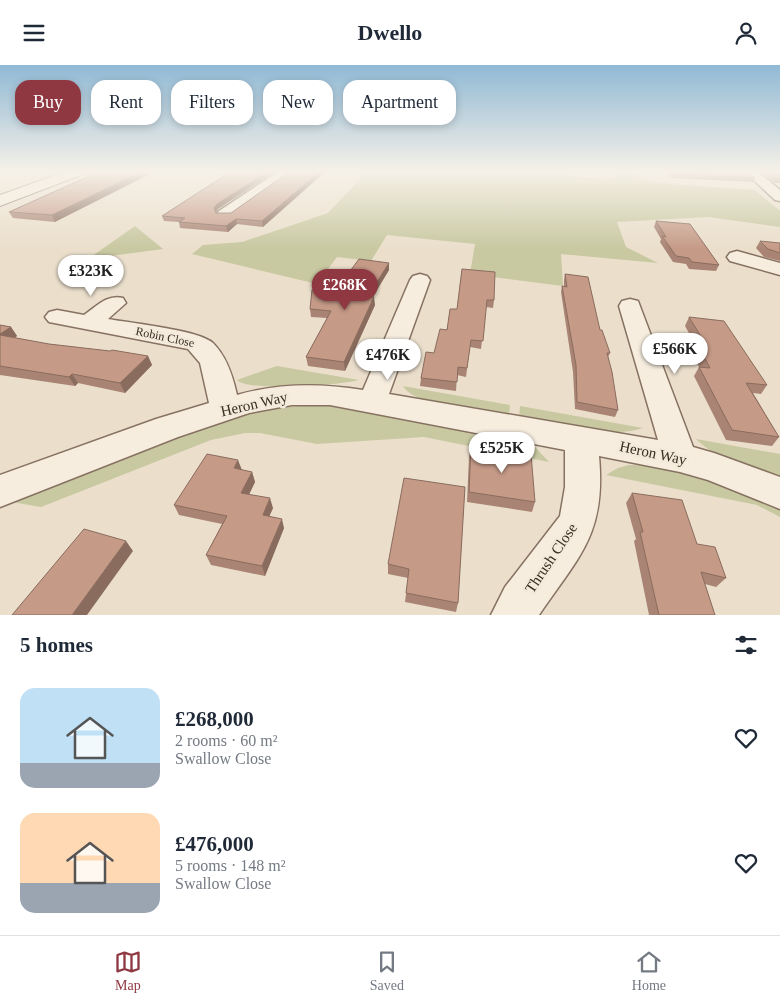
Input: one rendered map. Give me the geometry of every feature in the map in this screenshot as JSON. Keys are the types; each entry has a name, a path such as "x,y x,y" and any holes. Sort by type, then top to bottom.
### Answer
{"street":[{"path":"225,214 249,198"},
{"path":"744,263 780,269"},
{"path":"372,402 420,280"},
{"path":"90,322 115,303"},
{"path":"630,305 680,458"},
{"name":"Robin Close","path":"57,317 187,340 204,347 212,361 225,409"},
{"name":"Heron Way","path":"0,491 167,428 225,409 268,398 311,394 372,402 680,458 722,470 780,493"},
{"name":"Thrush Close","path":"513,615 565,543 576,522 581,499 581,439"}],"green space":[{"path":"343,198 764,198 780,211 780,227 708,217 617,222 626,247 658,263 561,254 563,286 470,274 475,244 387,235 371,261 337,257 317,284 192,254 203,245 242,242 328,213"},
{"path":"135,226 163,249 88,259"},
{"path":"277,366 359,380 334,384 275,387 244,384 237,380"},
{"path":"403,386 510,405 509,416 435,403 409,393"},
{"path":"318,404 341,406 522,442 535,447 549,462 424,437 317,444 260,433 245,433 211,440 41,507 6,501 220,421 261,410"},
{"path":"520,406 643,428 629,431 598,432 565,427 519,418"},
{"path":"696,439 780,454 780,479 714,453"},
{"path":"629,465 668,468 725,484 780,504 780,517 757,505 606,475 618,468"}],"building":[{"path":"41,198 88,198 52,215 9,212"},
{"path":"190,198 227,198 214,208 216,213 231,213 253,198 289,198 262,221 236,219 226,226 179,222 185,218 162,216"},
{"path":"656,221 690,224 719,265 692,262 689,258 676,256 662,236 666,237"},
{"path":"760,241 780,243 780,253 768,249"},
{"path":"359,259 389,263 368,296 374,297 344,362 306,357 331,311 310,309 312,290 340,293 341,291 336,290"},
{"path":"462,269 495,272 494,300 487,300 483,341 471,340 467,368 458,367 457,382 421,378 426,352 434,353 440,329 447,330 450,309 457,309"},
{"path":"565,274 588,277 600,330 602,330 610,353 607,353 618,410 577,402 576,365 562,286 567,287"},
{"path":"689,317 724,321 767,385 746,383 779,437 732,430 699,367 710,368 696,342 705,343"},
{"path":"0,325 11,327 0,334"},
{"path":"0,335 49,344 112,350 148,356 120,383 72,374 69,377 0,366"},
{"path":"471,446 531,454 535,502 469,492"},
{"path":"207,454 238,460 234,468 252,472 241,493 270,498 263,515 282,519 262,566 206,555 227,516 174,505"},
{"path":"404,478 465,487 458,603 406,593 409,569 388,564"},
{"path":"632,493 682,500 697,544 715,547 726,578 701,572 715,615 659,615 640,532 643,532"},
{"path":"84,529 126,541 72,615 12,615"}]}
